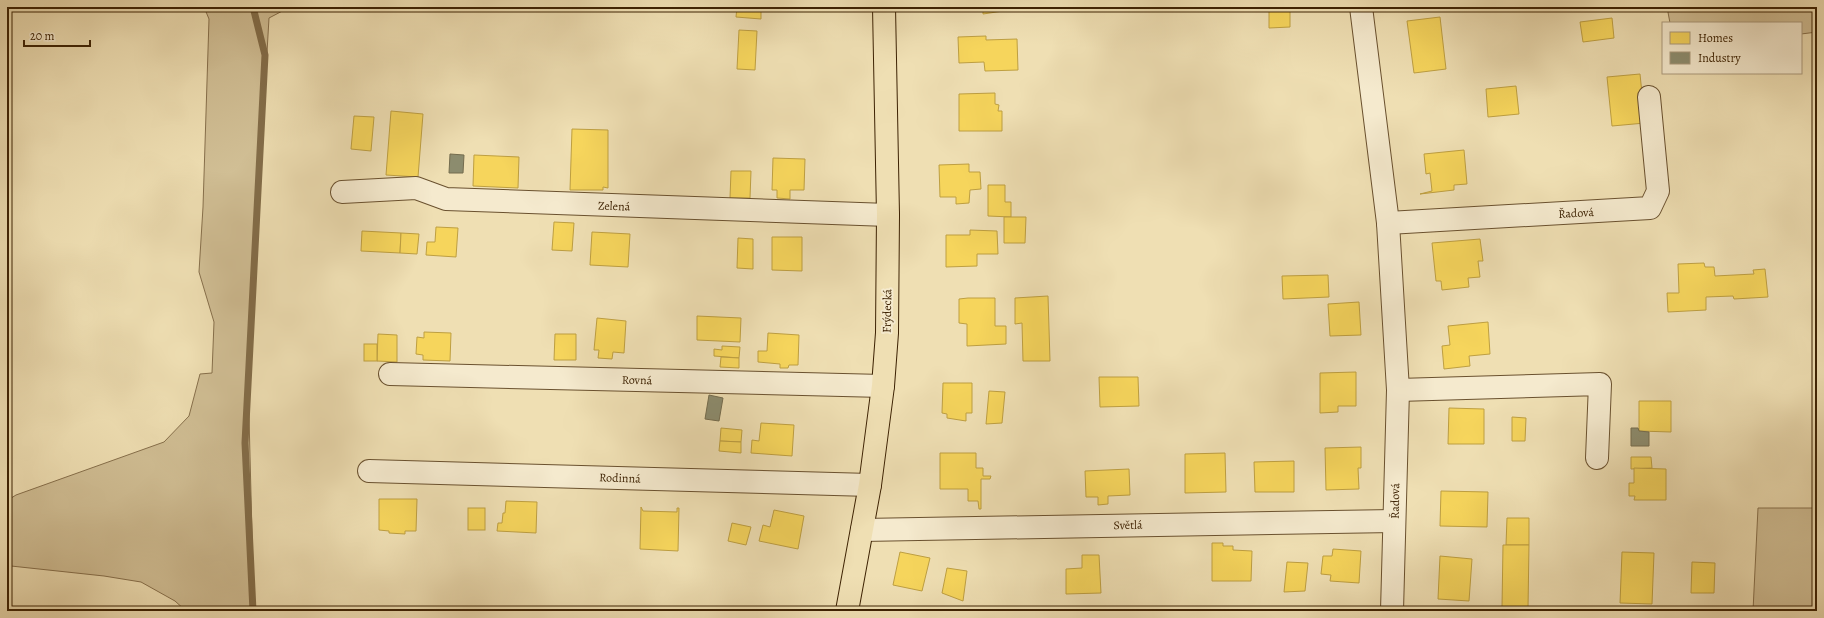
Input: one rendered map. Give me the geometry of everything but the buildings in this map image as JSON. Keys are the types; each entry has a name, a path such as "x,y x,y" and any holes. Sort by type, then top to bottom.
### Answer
{"main road":[{"name":"Frýdecká","path":"847,611 870,485 884,386 888,297 888,215 884,7"}],"street":[{"name":"Řadová","path":"1361,7 1388,223 1398,390 1392,611"},
{"name":"Řadová","path":"1388,223 1650,208 1658,191 1649,97"},
{"name":"Zelená","path":"342,192 416,188 446,199 888,215"},
{"name":"Rovná","path":"390,374 884,386"},
{"path":"1398,390 1600,384 1597,458"},
{"name":"Rodinná","path":"370,471 870,485"},
{"name":"Světlá","path":"862,530 1394,521"}],"shaded area":[{"path":"204,7 290,7 269,18 248,378 254,611 186,611 175,601 141,582 104,576 11,566 7,563 8,500 16,495 164,442 189,416 200,374 212,373 214,322 199,272 203,207 209,19"},
{"path":"1667,7 1817,7 1817,32 1802,34 1802,22 1670,22"},
{"path":"1758,508 1817,508 1817,611 1753,611"}],"waterway":[{"path":"253,7 265,55 245,443 253,611"}]}
